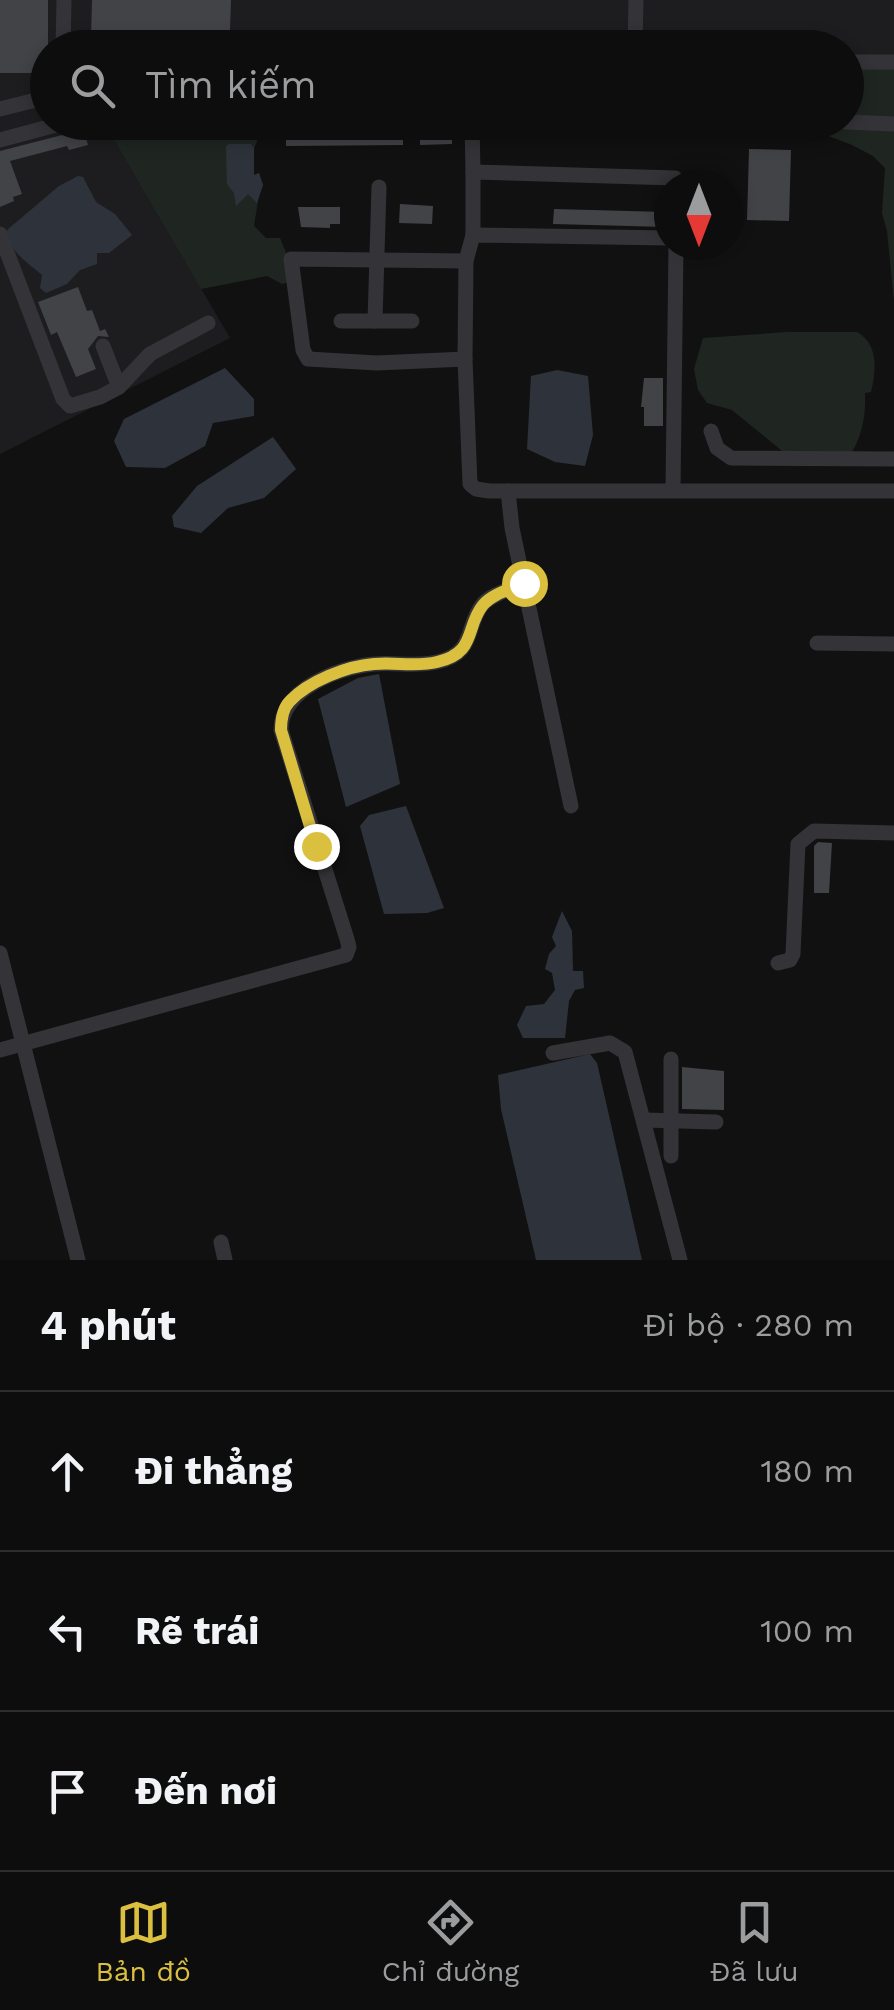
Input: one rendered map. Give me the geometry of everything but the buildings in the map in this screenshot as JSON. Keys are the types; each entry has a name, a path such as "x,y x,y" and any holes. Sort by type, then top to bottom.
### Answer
{"street":[{"path":"63,30 64,0"},
{"path":"635,30 636,0"},
{"path":"864,62 894,62"},
{"path":"0,108 30,101"},
{"path":"864,123 894,124"},
{"path":"0,140 30,132"},
{"path":"472,140 465,359 470,484 476,489 894,491"},
{"path":"473,172 654,177"},
{"path":"376,320 379,186"},
{"path":"0,234 3,260 63,399 70,406 120,386 150,354 208,323"},
{"path":"472,235 654,238"},
{"path":"465,359 308,359 302,350 291,259 466,261"},
{"path":"673,490 676,260"},
{"path":"341,320 412,320"},
{"path":"104,346 120,386"},
{"path":"711,431 717,448 731,458 894,459"},
{"path":"508,491 571,806"},
{"path":"0,1050 346,955 347,938 281,730 284,710 290,700 350,668 378,663 428,664 450,657 462,650 487,600 524,583"},
{"path":"817,643 894,644"},
{"path":"778,963 790,960 793,954 798,844 814,831 894,832"},
{"path":"0,952 78,1260"},
{"path":"553,1053 602,1044 618,1046 630,1066 680,1260"},
{"path":"671,1058 671,1156"},
{"path":"644,1120 716,1122"},
{"path":"221,1242 225,1260"}],"shaded area":[{"path":"0,0 894,0 894,56 864,56 864,30 30,30 30,95 0,102"},
{"path":"864,67 894,68 894,122 864,121"},
{"path":"30,107 30,140 114,140 230,338 0,454 0,115"},
{"path":"864,126 894,127 894,301 882,213 885,168 839,140 864,140"},
{"path":"114,140 257,140 254,175 259,173 263,185 254,226 266,238 280,238 292,281 282,284 267,276 201,289"},
{"path":"229,144 251,144 254,148 254,175 259,173 263,185 257,203 248,194 236,206 234,193 227,184"},
{"path":"83,177 96,202 115,214 132,235 109,253 97,253 97,264 80,270 67,284 46,293 40,288 42,275 15,251 7,230 59,186"},
{"path":"857,332 869,343 875,367 873,384 871,392 865,393 862,427 848,458 792,459 732,410 707,403 698,390 694,369 703,338"},
{"path":"225,368 254,399 254,416 213,423 205,446 165,468 126,467 114,441 124,419"},
{"path":"557,370 588,376 593,435 585,466 555,462 527,449 531,376"},
{"path":"273,437 296,469 264,498 228,508 201,533 174,527 172,516 197,486"},
{"path":"379,674 400,784 346,807 318,699 358,678"},
{"path":"406,806 444,908 427,913 384,914 360,826 369,815"},
{"path":"562,911 572,931 573,971 583,971 584,988 575,990 569,1001 565,1038 523,1038 517,1025 526,1006 544,1004 555,990 552,973 545,969 556,946 552,937"},
{"path":"590,1054 597,1063 642,1260 536,1260 501,1109 498,1075"}],"route":[{"path":"316,846 281,730 290,700 350,668 378,663 428,664 450,657 462,650 487,600 524,583"}]}
